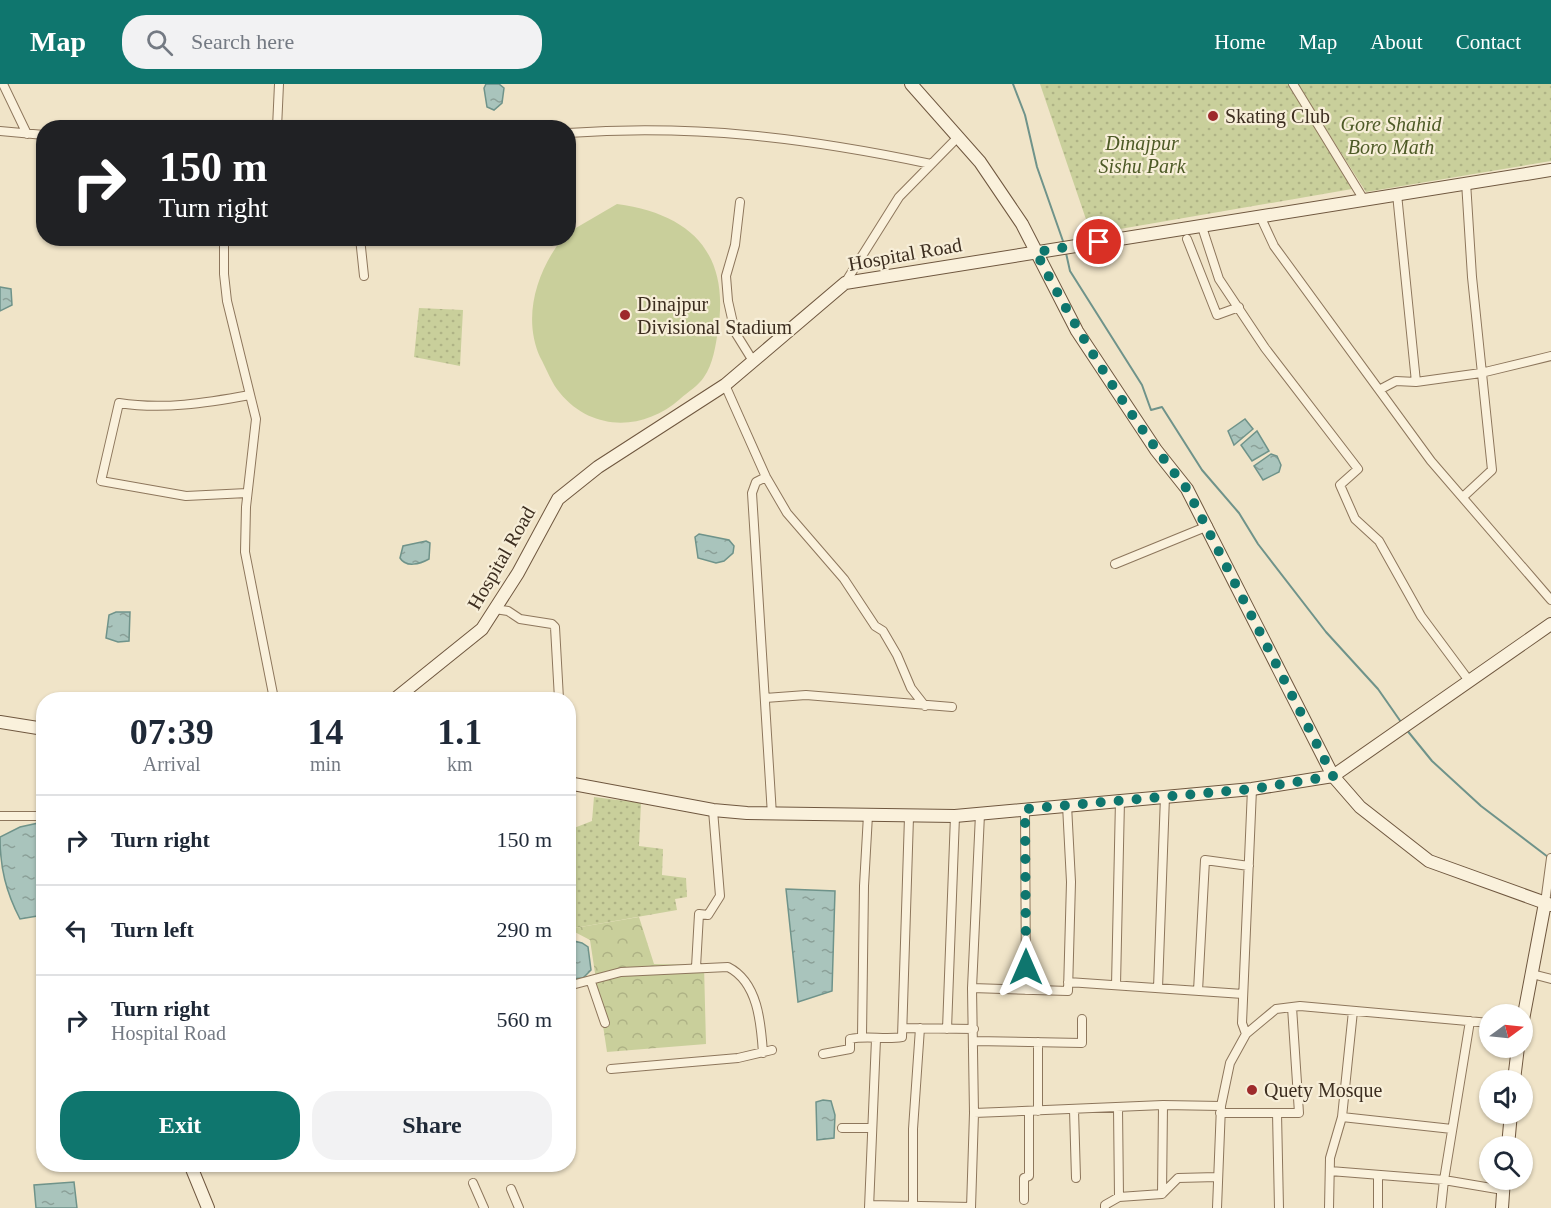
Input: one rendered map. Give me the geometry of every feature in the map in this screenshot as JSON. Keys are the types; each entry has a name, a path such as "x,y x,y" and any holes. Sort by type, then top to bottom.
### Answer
{"street":[{"path":"3,84 27,135"},
{"path":"277,120 279,84"},
{"path":"911,84 980,162 1022,224 1077,331 1156,450 1187,489 1208,526 1333,776 1360,807 1429,861 1548,904"},
{"path":"1293,84 1364,200"},
{"path":"576,133 670,130 792,138 931,164"},
{"path":"0,131 36,135"},
{"path":"845,283 899,197 958,137"},
{"path":"1551,170 1551,176"},
{"name":"Hospital Road","path":"404,692 482,629 558,499 598,467 725,385 845,283 1551,170"},
{"path":"1463,498 1492,470 1481,373 1466,182"},
{"path":"1396,194 1416,382"},
{"path":"740,202 735,245 726,276 728,302 735,332 753,361"},
{"path":"1261,218 1274,246 1431,461 1551,600"},
{"path":"1202,226 1219,279 1265,348 1358,469 1340,485 1355,519 1379,541 1421,616 1470,682"},
{"path":"1187,240 1217,315 1239,307"},
{"path":"224,246 227,301 256,419 247,493 245,552 273,692"},
{"path":"361,246 364,276"},
{"path":"1379,390 1396,381 1416,382 1481,373 1551,356"},
{"path":"725,385 766,477 787,513 844,579 875,626 884,631 911,688 926,706"},
{"path":"247,493 186,496 101,481 119,403 145,407 172,406 250,395"},
{"path":"766,477 756,482 752,493 772,815"},
{"path":"1115,564 1208,526"},
{"path":"495,609 508,611 520,619 552,624 555,627 559,692"},
{"path":"576,784 713,810 772,815 909,817 980,814 1252,789 1333,776 1398,733 1551,624"},
{"path":"765,698 806,694 952,707"},
{"path":"0,722 36,728"},
{"path":"1246,1034 1242,1023 1252,789"},
{"path":"1158,988 1165,796"},
{"path":"1116,985 1120,800"},
{"path":"972,988 1068,991 1071,882 1067,805"},
{"path":"1025,809 1026,990"},
{"path":"696,967 699,914 708,915 720,896 713,810"},
{"path":"876,1039 870,1206 913,1204 971,1207 974,1113 972,988 980,814"},
{"path":"862,1036 864,886 868,815"},
{"path":"0,816 36,816"},
{"path":"947,1029 955,816"},
{"path":"823,1054 850,1049 850,1039 862,1036 876,1039 902,1036 909,817"},
{"path":"1198,991 1205,860 1249,866"},
{"path":"1526,1004 1548,904 1550,862"},
{"path":"576,985 621,972 696,967 728,968 744,980 758,1009 767,1051 738,1058 611,1069"},
{"path":"1532,974 1551,978"},
{"path":"591,982 605,1023"},
{"path":"1068,982 1243,994"},
{"path":"974,1113 1163,1105 1299,1113 1293,1007"},
{"path":"1216,1208 1221,1109 1230,1063 1246,1034 1276,1009 1293,1007 1479,1022"},
{"path":"1329,1208 1330,1158 1342,1117 1353,1011"},
{"path":"974,1041 1082,1043 1082,1019"},
{"path":"1441,1208 1470,1021"},
{"path":"903,1028 974,1029"},
{"path":"913,1204 913,1129 920,1028"},
{"path":"1024,1200 1024,1178 1029,1176 1038,1042"},
{"path":"1162,1194 1163,1105"},
{"path":"1118,1108 1119,1197"},
{"path":"1074,1110 1076,1178"},
{"path":"1277,1113 1279,1208"},
{"path":"1342,1117 1452,1129"},
{"path":"842,1128 872,1128"},
{"path":"1330,1171 1479,1183"},
{"path":"193,1172 208,1208"},
{"path":"1378,1175 1378,1208"},
{"path":"1105,1208 1105,1205 1119,1197 1162,1194 1178,1178 1217,1177"},
{"path":"473,1184 484,1208"},
{"path":"512,1190 519,1208"},
{"path":"1502,1208 1504,1190"}],"green space":[{"name":"Dinajpur Sishu Park","path":"1040,84 1289,84 1352,189 1091,234"},
{"name":"Gore Shahid Boro Math","path":"1297,84 1551,84 1551,161 1366,192"},
{"name":"Skating Club","path":"1218,104 1227,111 1227,117 1207,128 1200,125 1199,115"},
{"name":"Dinajpur Divisional Stadium","path":"617,204 643,209 666,217 685,228 700,242 711,259 718,279 720,303 718,330 710,367 702,380 693,388 666,410 651,417 618,423 587,415 573,406 560,393 540,357 532,326 532,311 539,280 557,246 576,246 576,228"},
{"path":"419,308 463,310 460,366 414,357"},
{"path":"594,797 641,803 639,846 663,849 662,875 686,878 687,897 675,899 677,910 576,928 576,827 592,821"},
{"path":"639,917 654,964 704,965 706,1044 607,1052 590,940 576,933 576,928"}],"water":[{"path":"486,84 499,84 504,88 502,103 494,110 487,107 484,88"},
{"path":"0,287 11,289 12,305 0,311"},
{"path":"1245,419 1253,429 1234,445 1228,431"},
{"path":"1257,431 1269,451 1252,461 1241,445"},
{"path":"1271,454 1277,456 1281,465 1279,472 1263,480 1254,466"},
{"path":"699,534 729,540 734,546 733,553 724,561 716,563 698,558 695,537"},
{"path":"426,541 430,543 429,559 417,564 409,564 400,558 403,546"},
{"path":"116,612 130,612 129,641 118,642 106,638 109,615"},
{"path":"36,824 36,916 20,919 5,879 0,837 20,827"},
{"path":"786,889 835,891 832,991 798,1002"},
{"path":"576,942 588,947 591,970 583,978 576,978"},
{"path":"831,1101 835,1115 834,1138 817,1140 816,1102"},
{"path":"74,1182 77,1208 36,1208 34,1185"}],"waterway":[{"path":"1013,84 1025,115 1037,167 1064,244"},
{"path":"1066,253 1070,271 1142,385 1151,410 1162,407 1202,470 1239,513 1258,544 1326,632 1378,689 1401,722"},
{"path":"1406,729 1432,761 1481,806 1548,857"}],"place":[{"name":"Skating Club","path":"1213,116"},
{"name":"Dinajpur Divisional Stadium","path":"625,315"},
{"name":"Quety Mosque","path":"1252,1090"}],"route":[{"path":"1026,967 1025,809 1252,789 1333,776 1272,658 1212,532 1187,489 1156,450 1077,331 1036,252 1099,242"}]}
